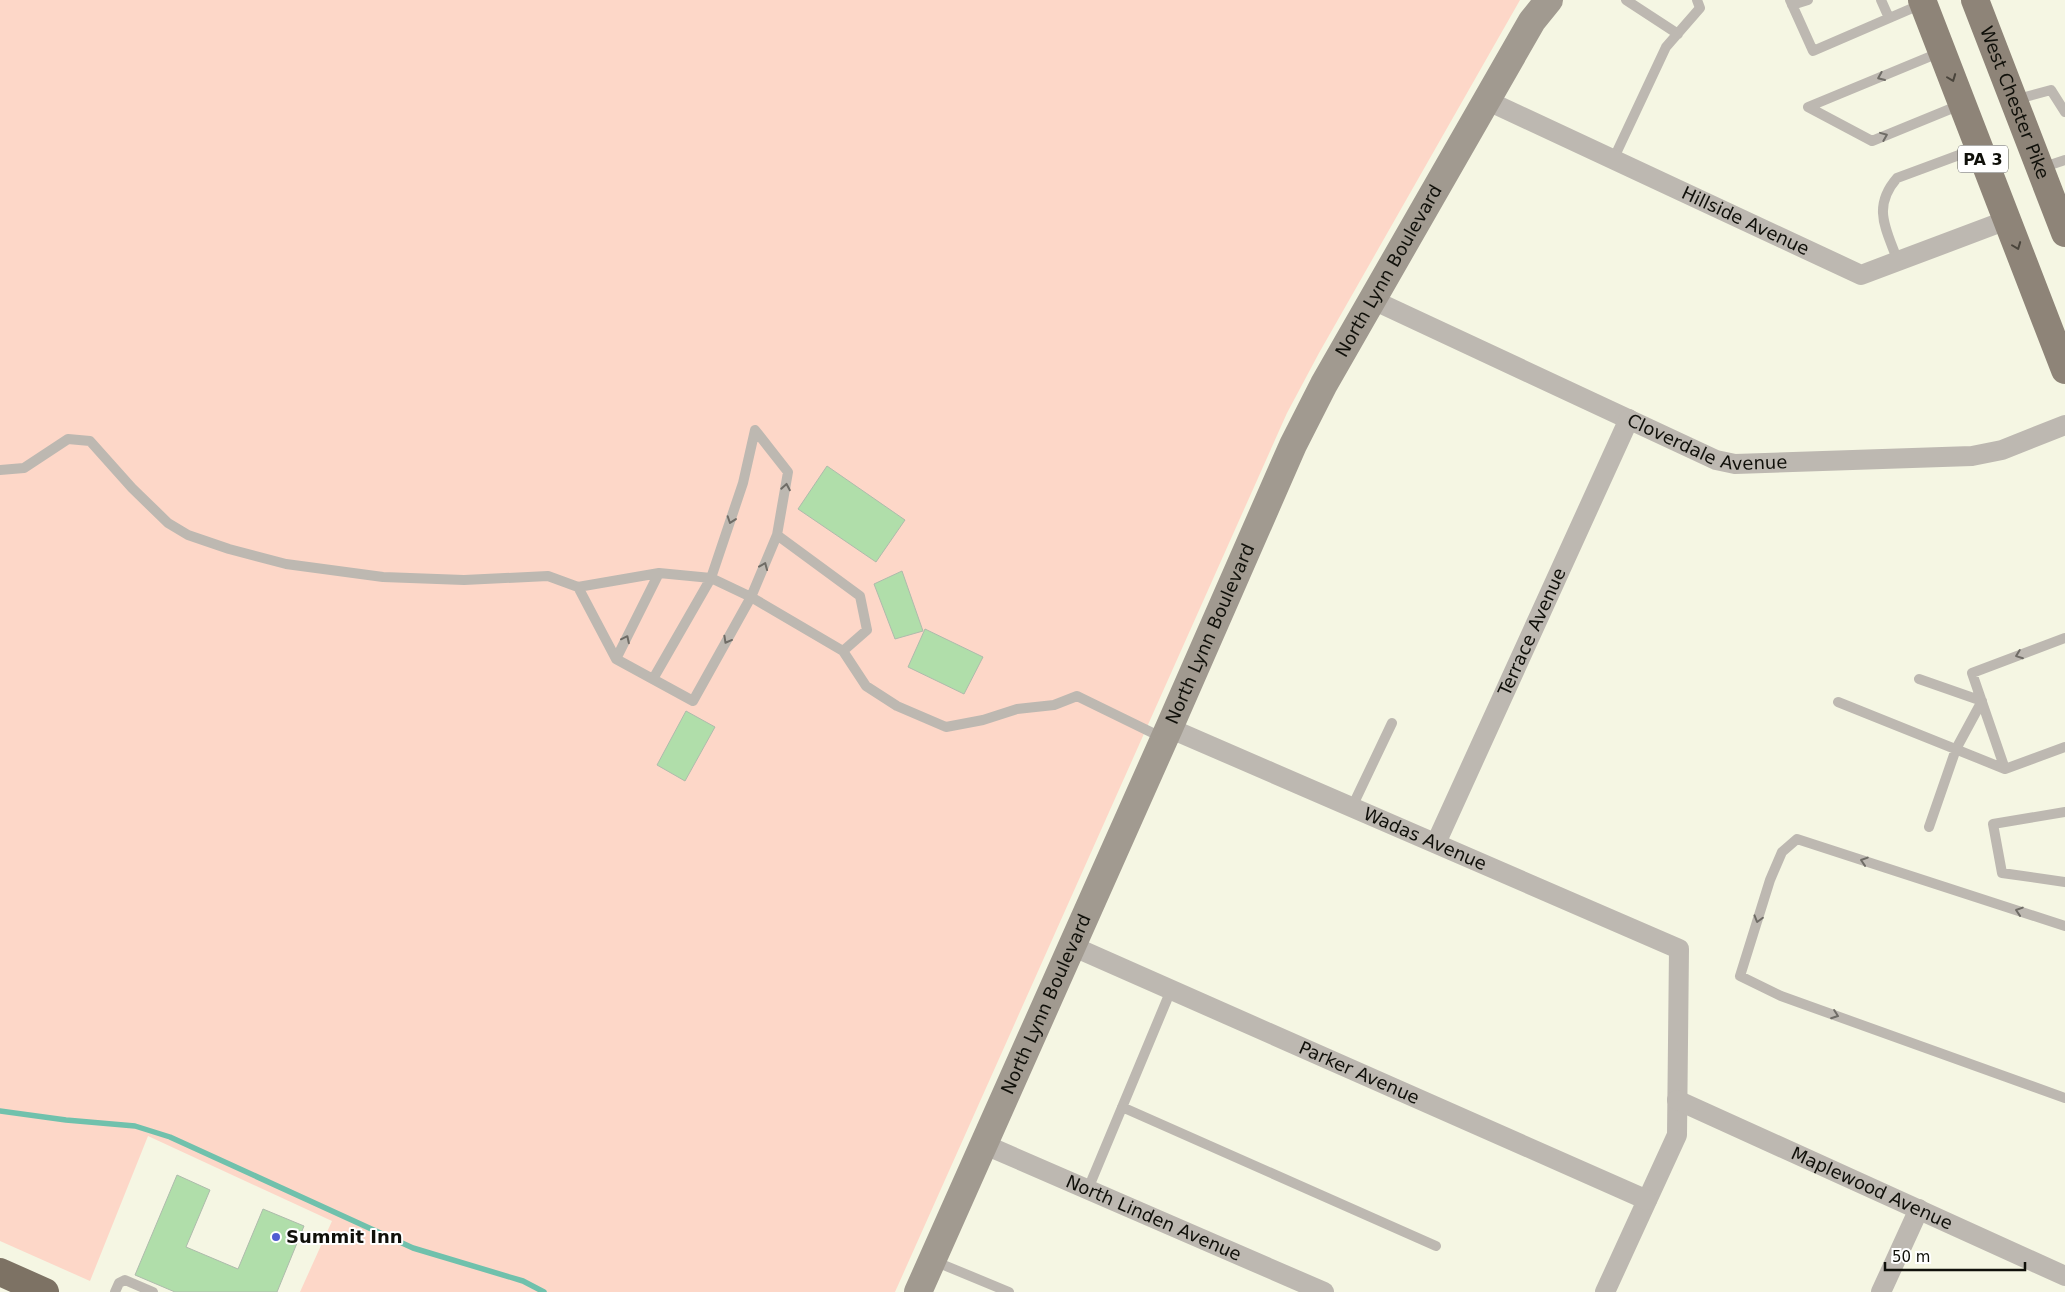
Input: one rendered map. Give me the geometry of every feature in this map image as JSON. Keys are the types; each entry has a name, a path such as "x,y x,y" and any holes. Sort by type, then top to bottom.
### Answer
{"highway":[{"path":"0,1272 45,1292"}],"main road":[{"name":"West Chester Pike","path":"1975,0 2014,100 2052,164 2062,216"},
{"name":"PA 3","path":"1922,2 2065,370"}],"street":[{"name":"North Lynn Boulevard","path":"918,1292 1293,445 1324,384 1532,22 1549,0"},
{"name":"Hillside Avenue","path":"1488,101 1857,274 1866,275 2007,220"},
{"name":"Cloverdale Avenue","path":"1373,300 1716,460 1735,464 1972,456 2002,450 2065,425"},
{"name":"Terrace Avenue","path":"1436,843 1629,419"},
{"name":"Wadas Avenue","path":"1167,733 1352,807 1679,949 1678,1100"},
{"name":"Parker Avenue","path":"1072,946 1647,1200"},
{"path":"1605,1292 1677,1134 1678,1100"},
{"name":"Maplewood Avenue","path":"1678,1100 2065,1276"},
{"name":"North Linden Avenue","path":"983,1144 1324,1292"},
{"path":"1881,1292 1919,1209"}],"lane":[{"path":"1626,0 1678,34"},
{"path":"1614,160 1666,47 1700,8 1696,0"},
{"path":"1808,0 1791,3 1813,50 1922,2"},
{"path":"1881,0 1889,18"},
{"path":"1942,52 1808,107 1872,141 1962,104"},
{"path":"2014,100 2051,90 2065,112"},
{"path":"1898,262 1883,216 1883,200 1896,178 1979,147"},
{"path":"578,587 616,659 692,701 751,597 777,535 788,472 755,430 743,483 711,578 653,679"},
{"path":"0,470 24,468 68,439 90,441 132,488 168,523 188,535 229,549 286,564 383,577 464,580 548,576 578,587 659,573 711,578 751,597 843,651 866,686 897,706 946,727 983,720 1017,709 1054,705 1077,696 1167,733"},
{"path":"777,535 860,596 866,630 843,651"},
{"path":"616,659 659,573"},
{"path":"2005,769 1972,673 2065,638"},
{"path":"1919,679 1982,701"},
{"path":"1929,827 1956,749 1982,701"},
{"path":"1838,702 2005,769 2065,747"},
{"path":"1352,807 1392,723"},
{"path":"2065,812 1993,824 2002,873 2065,882"},
{"path":"2065,926 1797,839 1782,852 1770,880 1740,976 1782,996 2065,1098"},
{"path":"1088,1189 1171,990"},
{"path":"1122,1108 1436,1246"},
{"path":"932,1260 1009,1292"},
{"path":"115,1292 119,1283 125,1280 153,1292"}],"shaded area":[{"path":"0,0 1520,0 1319,353 1287,413 895,1292 300,1292 332,1221 148,1136 90,1281 0,1241"}],"building":[{"path":"827,466 905,520 876,562 798,509"},
{"path":"902,571 923,631 895,639 874,584"},
{"path":"925,629 983,657 964,694 908,667"},
{"path":"686,711 715,727 685,781 657,765"},
{"name":"Summit Inn","path":"177,1175 210,1190 186,1247 238,1269 263,1209 304,1226 277,1292 175,1292 135,1275"}],"waterway":[{"path":"0,1111 66,1120 135,1126 170,1137 413,1248 523,1281 544,1292"}],"place":[{"name":"Summit Inn","path":"276,1237"}]}
